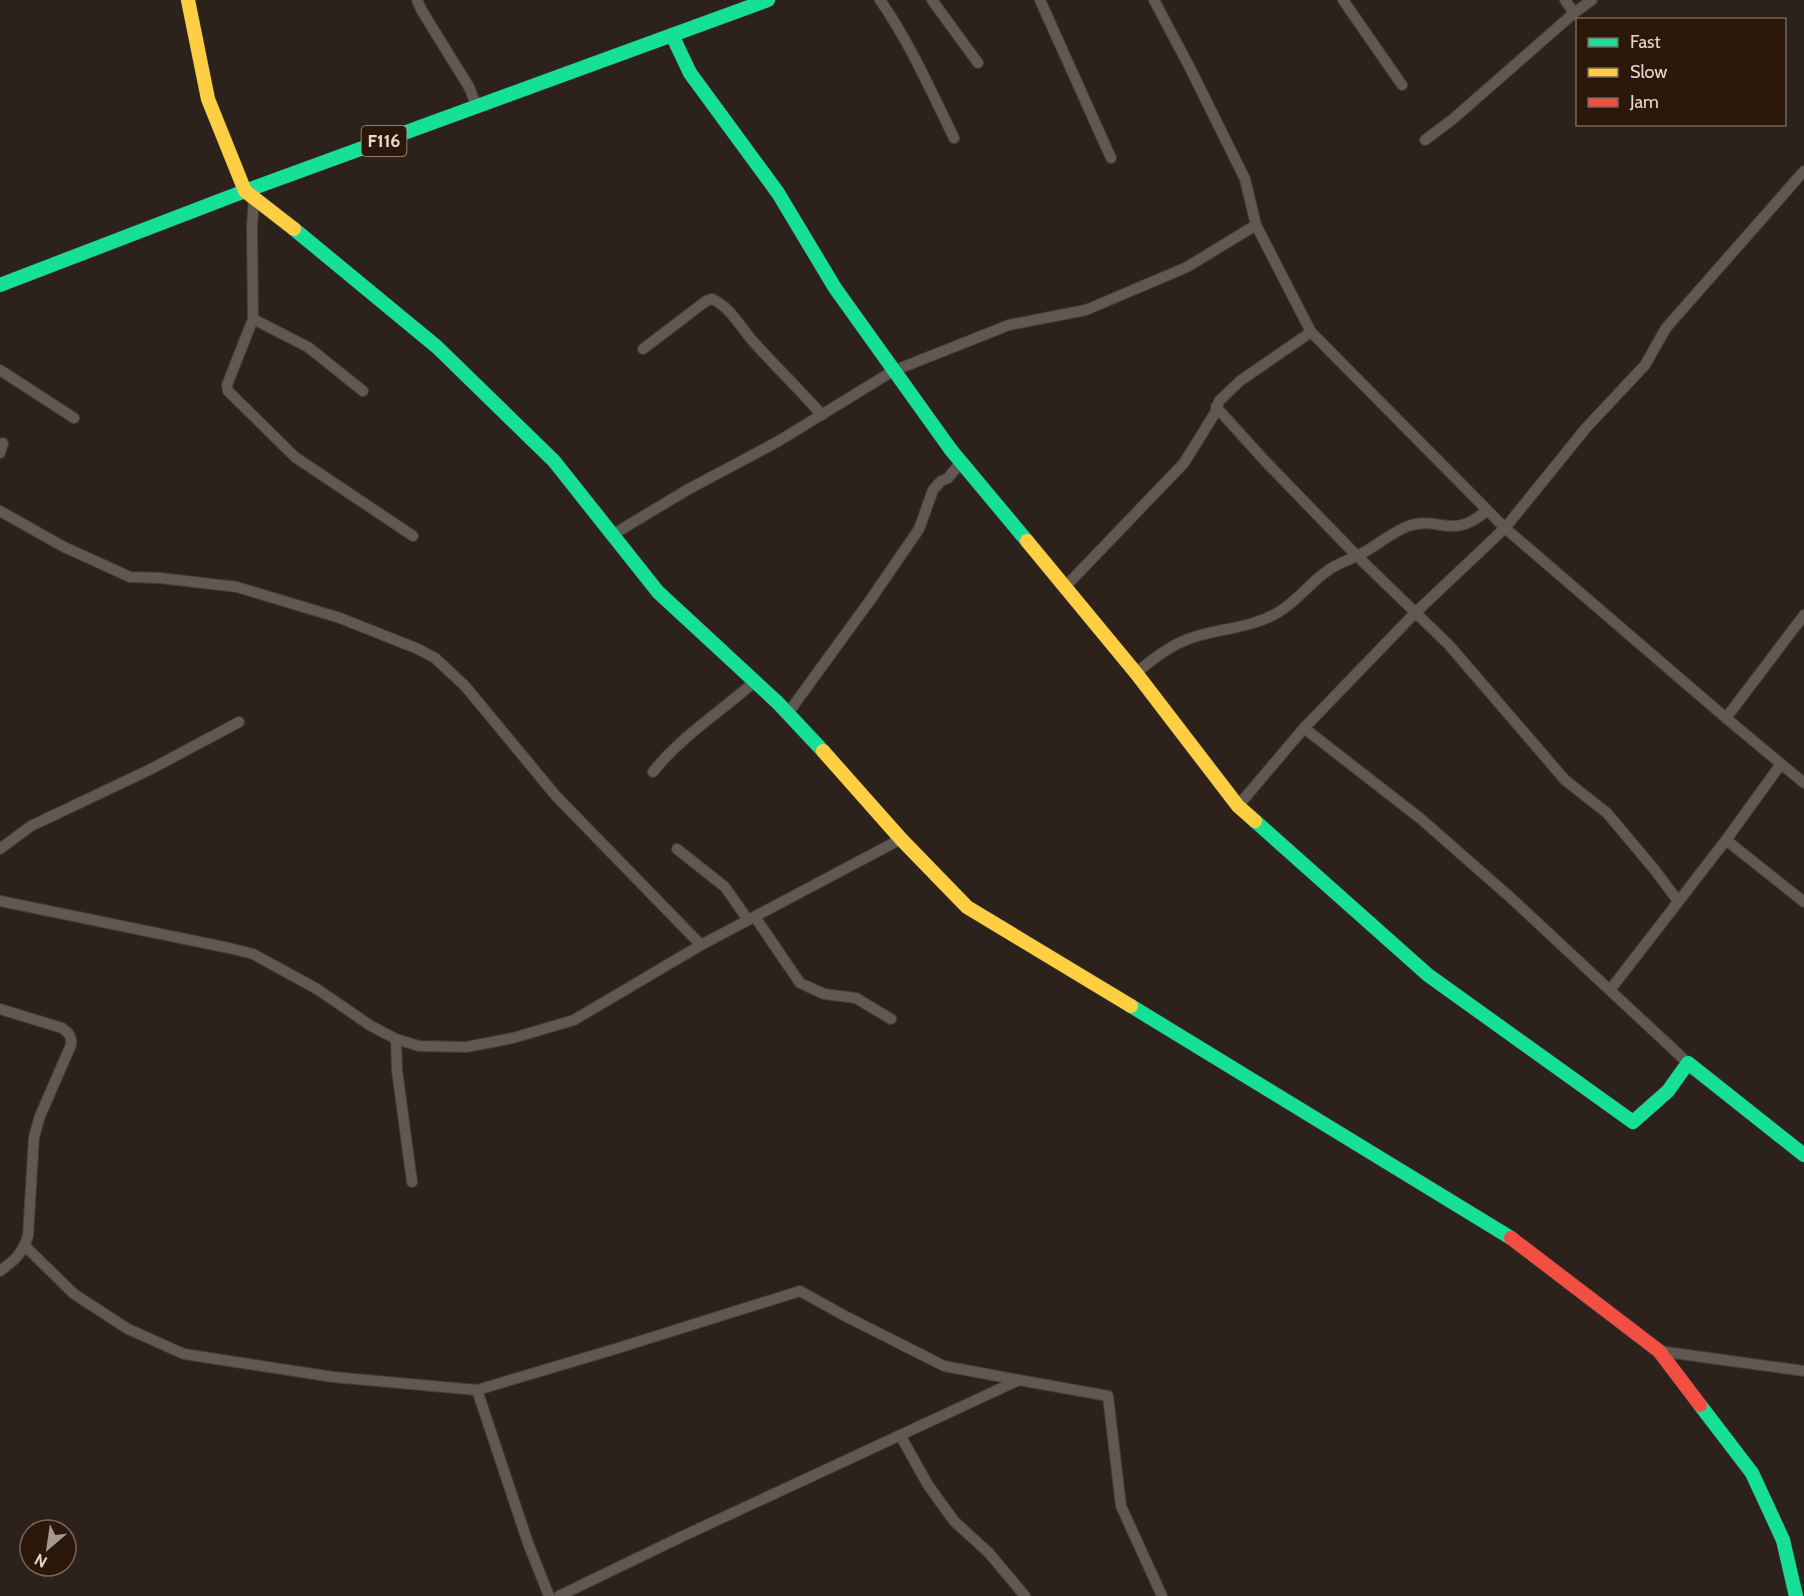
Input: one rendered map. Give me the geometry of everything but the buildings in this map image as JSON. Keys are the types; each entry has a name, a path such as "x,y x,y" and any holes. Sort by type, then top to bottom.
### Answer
{"street":[{"path":"188,0 208,99 249,195 252,226 253,319 227,385 228,391 295,457 413,536"},
{"path":"417,0 469,87 477,107"},
{"name":"F116","path":"0,285 249,195 477,107 768,0"},
{"path":"880,0 892,17 954,138"},
{"path":"932,0 978,63"},
{"path":"1040,0 1111,158"},
{"path":"1154,0 1245,179 1256,225 1311,333 1504,528 1804,783"},
{"path":"1343,0 1402,85"},
{"path":"1565,0 1574,13"},
{"path":"1425,140 1453,119 1574,13 1592,0"},
{"path":"672,35 690,73 778,193 835,288 893,371 961,462 1136,673 1238,806 1428,975 1633,1122 1668,1090 1688,1062"},
{"path":"1238,806 1304,728 1415,613 1504,528 1586,428 1645,365 1666,328 1804,171"},
{"path":"249,195 314,245 437,347 554,461 658,592 788,713 901,839 967,907 1509,1236 1659,1352 1752,1473 1783,1540 1796,1596"},
{"path":"612,535 687,490 777,442 893,371 1009,325 1086,310 1187,267 1256,225"},
{"path":"643,349 706,301 712,299 722,304 752,340 822,415"},
{"path":"253,319 308,347 363,391"},
{"path":"1065,587 1184,463 1215,413 1219,400 1240,381 1311,333"},
{"path":"0,369 74,418"},
{"path":"1216,407 1357,556 1449,645 1549,764 1565,780 1607,813 1654,869 1678,902"},
{"path":"788,713 872,599 919,529 933,490 940,481 948,478 961,462"},
{"path":"1136,673 1155,657 1175,645 1195,637 1253,624 1279,612 1330,569 1357,556 1407,526 1425,524 1462,527 1477,519 1487,510"},
{"path":"0,511 64,547 130,577 237,587 340,618 435,658 465,686 556,796 701,945"},
{"path":"1726,718 1804,615"},
{"path":"653,772 697,729 734,701 755,681"},
{"path":"0,849 31,826 151,769 239,722"},
{"path":"1304,728 1421,819 1511,898 1688,1062 1804,1155"},
{"path":"1610,990 1726,840 1781,764"},
{"path":"0,901 253,954 317,989 371,1026 396,1039 419,1046 466,1047 513,1038 574,1020 701,945 901,839"},
{"path":"1726,840 1804,902"},
{"path":"677,849 724,887 800,982 824,994 856,998 891,1019"},
{"path":"0,1009 62,1028 72,1038 40,1116 34,1137 28,1236 25,1246 20,1255 0,1271"},
{"path":"396,1039 397,1070 412,1182"},
{"path":"25,1246 74,1294 128,1329 184,1354 333,1377 477,1390 800,1291 944,1366 1108,1396 1121,1506 1162,1596"},
{"path":"1659,1352 1804,1371"},
{"path":"559,1596 1019,1380"},
{"path":"477,1390 528,1543 549,1596"},
{"path":"900,1435 928,1485 954,1521 989,1553 1025,1596"}],"traffic: fast":[{"path":"0,285 245,191 768,0"},
{"path":"672,35 690,73 778,193 835,288 951,450 1027,541"},
{"path":"294,229 437,347 554,461 658,592 778,703 823,751"},
{"path":"1255,821 1428,975 1633,1122 1668,1091 1688,1063 1804,1155"},
{"path":"1131,1006 1511,1238"},
{"path":"1700,1405 1752,1473 1783,1540 1796,1596"}],"traffic: slow":[{"path":"188,0 208,99 245,191 294,229"},
{"path":"1027,541 1136,673 1238,806 1255,821"},
{"path":"823,751 901,839 967,907 1131,1006"}],"traffic: jam":[{"path":"1511,1238 1659,1351 1700,1405"}]}
